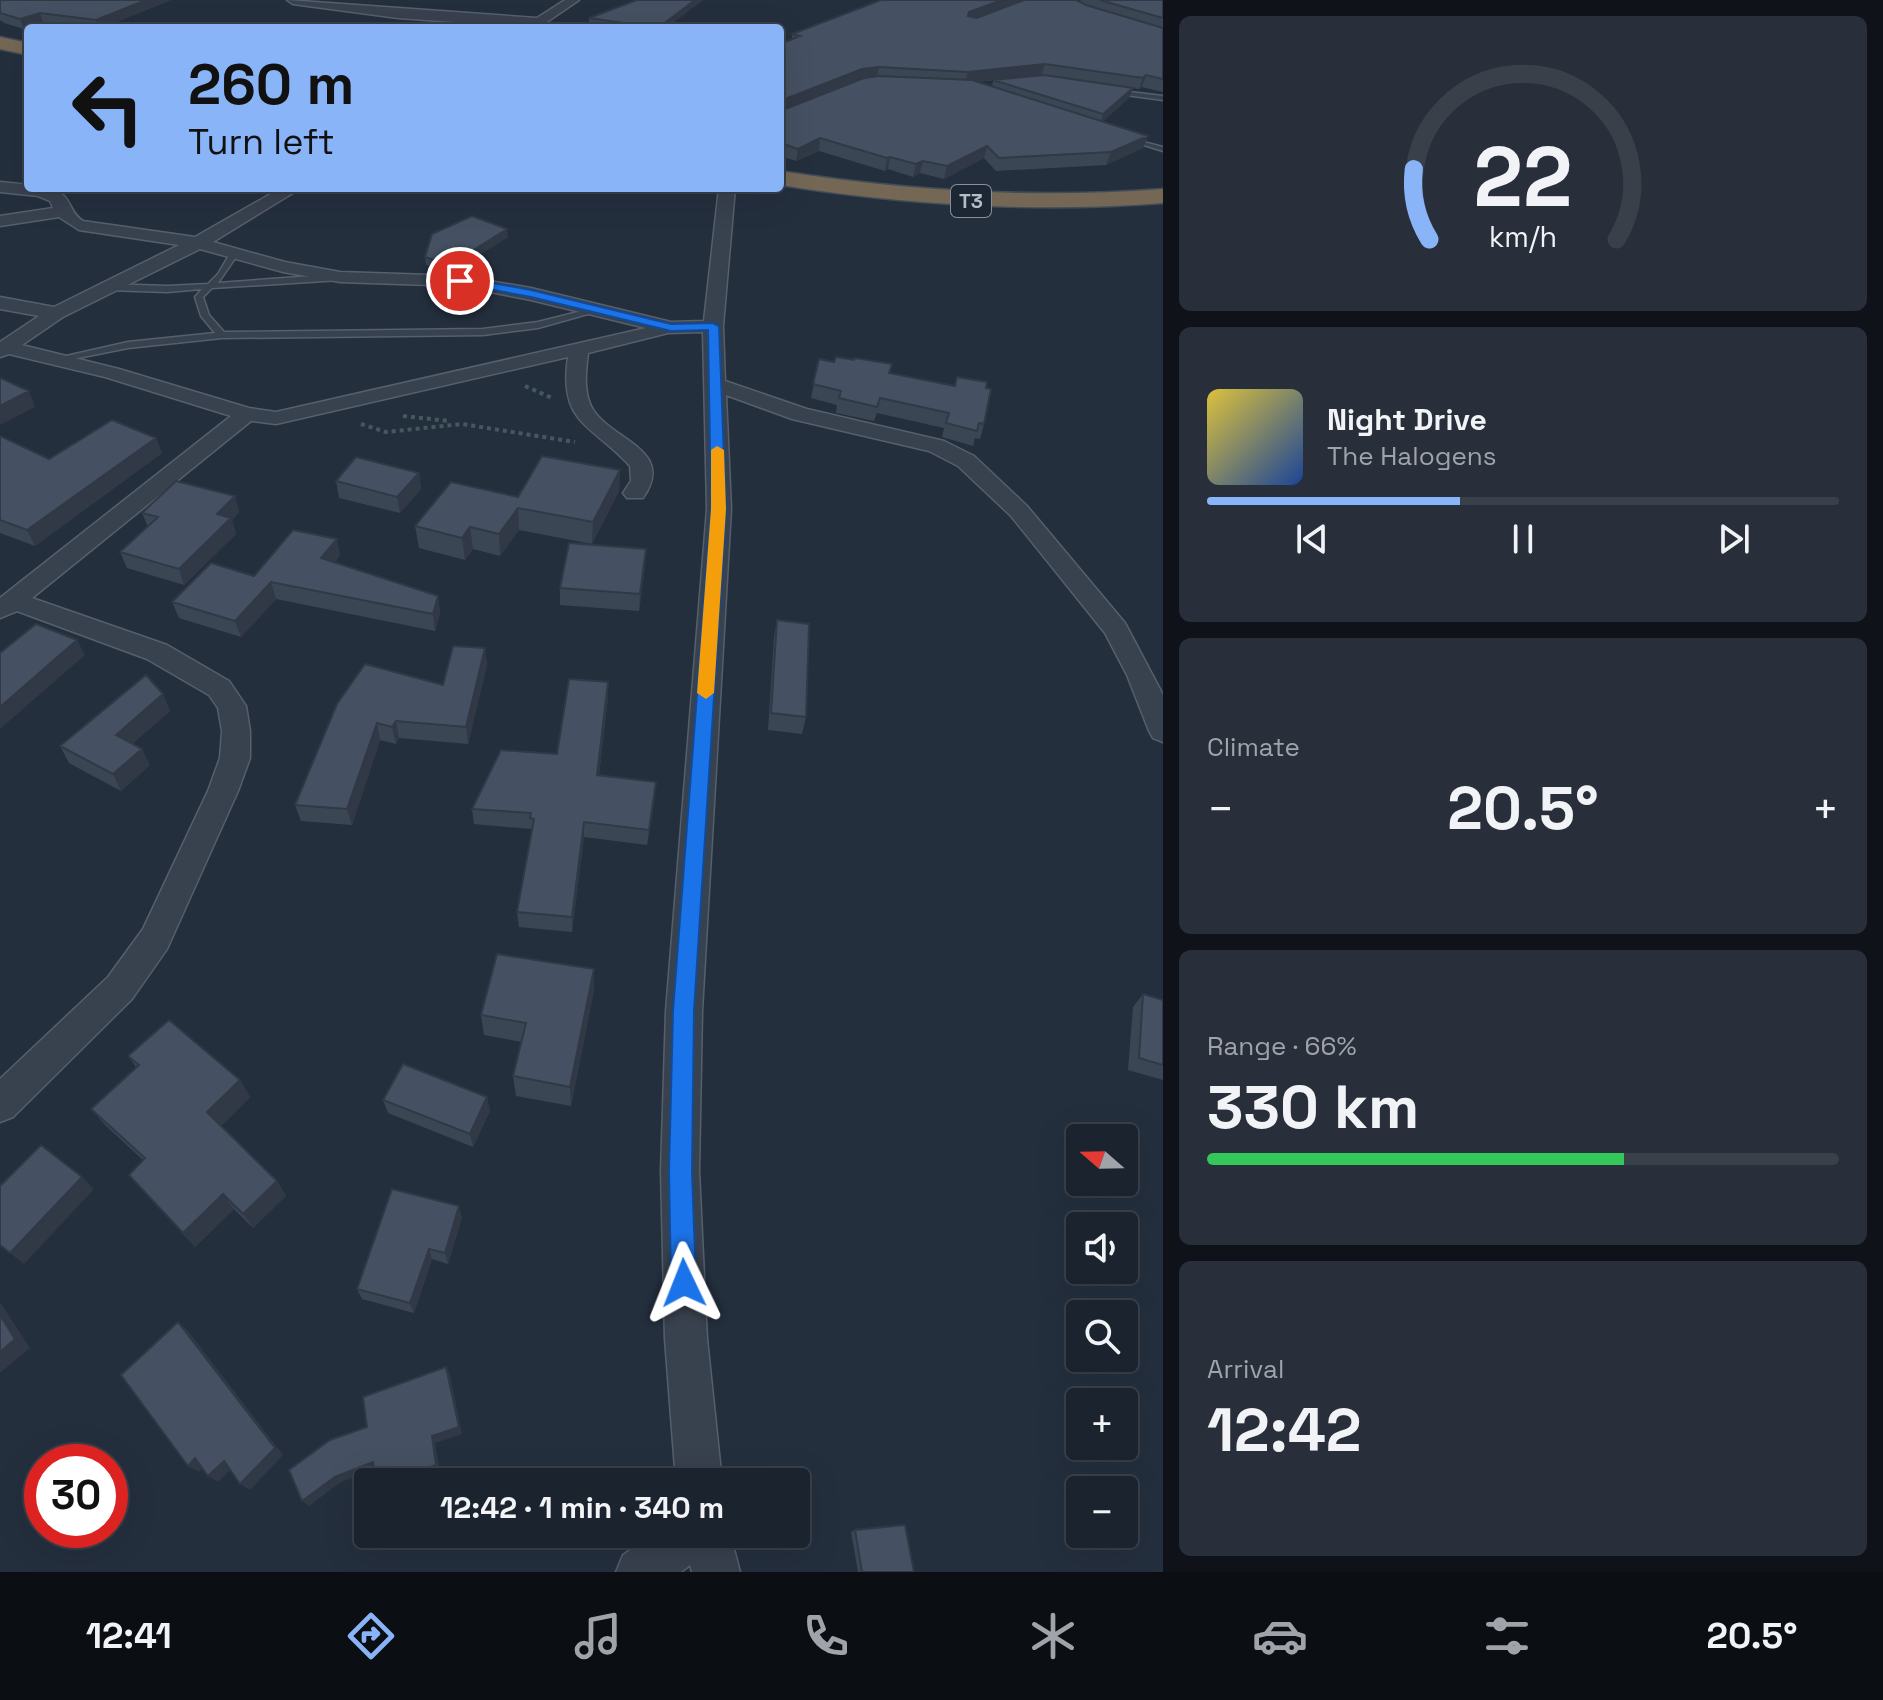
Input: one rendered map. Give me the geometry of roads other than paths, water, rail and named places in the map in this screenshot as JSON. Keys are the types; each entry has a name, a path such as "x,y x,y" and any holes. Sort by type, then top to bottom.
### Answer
{"highway":[{"path":"0,43 24,48"},
{"name":"T3","path":"784,179 850,190 992,202 1163,196"}],"street":[{"path":"293,0 398,14 522,24"},
{"path":"536,24 573,0"},
{"path":"0,187 24,189"},
{"path":"43,192 57,198 61,212 79,225 198,243 340,277 460,281 671,328"},
{"path":"2,349 56,313 198,243 286,192"},
{"path":"698,1468 686,1339 680,1171 684,1011 719,509 713,326 727,192"},
{"path":"0,221 61,212"},
{"path":"0,303 56,313"},
{"path":"2,349 58,359 247,414 276,418 579,347 671,328 713,326"},
{"path":"579,347 575,386 580,406 591,422 641,465 642,481 635,493"},
{"path":"716,385 800,414 936,446 966,461 1019,511 1116,629 1141,675 1163,731"},
{"path":"8,606 247,414"},
{"path":"0,1104 120,988 155,939 223,791 235,758 236,731 232,706 219,688 157,652 8,606"},
{"path":"640,1572 673,1548"},
{"path":"710,1548 716,1572"}],"lane":[{"path":"1109,91 1163,98"},
{"path":"1121,136 1163,149"},
{"path":"222,335 198,303 206,288 221,275 234,254"},
{"path":"107,287 141,290 206,288 340,277"},
{"path":"58,359 128,345 222,335 483,332 538,325 598,310"}]}
